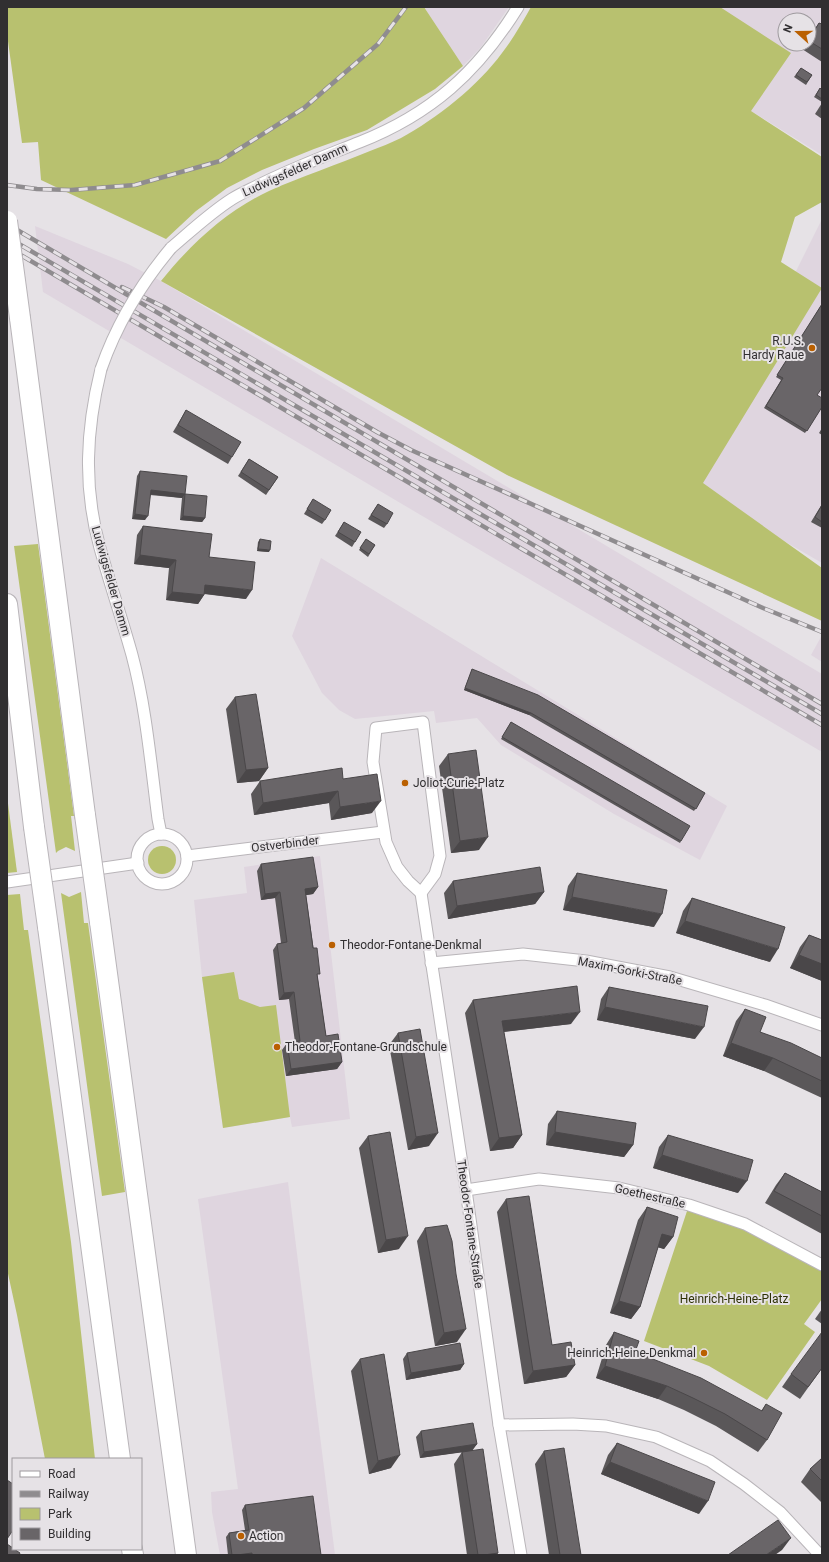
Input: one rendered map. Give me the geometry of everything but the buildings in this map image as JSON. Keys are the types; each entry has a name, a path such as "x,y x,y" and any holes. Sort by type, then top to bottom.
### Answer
{"highway":[{"path":"7,221 85,815 186,1555"},
{"path":"7,604 34,827 120,1458"}],"street":[{"name":"Ludwigsfelder Damm","path":"161,834 143,710 132,656 99,547 88,478 88,436 94,396 101,369 112,338 127,309 145,280 171,248 198,224 233,198 276,177 384,131 428,106 446,93 478,63 507,25 518,7"},
{"path":"422,722 440,856 435,874 421,893 397,868 388,850 383,832 373,762 376,728 422,722"},
{"name":"Ostverbinder","path":"187,856 383,832"},
{"path":"161,834 169,835 183,844 187,856 186,867 182,874 173,882 165,884 157,883 146,878 138,863 138,855 143,844 153,836 161,834"},
{"path":"7,882 138,863"},
{"name":"Theodor-Fontane-Straße","path":"421,893 466,1190 498,1425 521,1555"},
{"name":"Maxim-Gorki-Straße","path":"431,963 523,954 586,961 670,977 765,1005 822,1025"},
{"name":"Goethestraße","path":"466,1190 539,1179 620,1188 689,1205 744,1224 822,1265"},
{"path":"498,1425 574,1424 606,1426 656,1437 710,1461 744,1484 780,1512 820,1555"}],"shaded area":[{"path":"424,7 509,7 481,47 463,66"},
{"path":"720,7 822,7 822,155 751,111"},
{"path":"822,219 822,563 689,486"},
{"path":"35,226 128,264 161,281 822,674 822,752 43,292"},
{"path":"321,558 727,806 700,860 614,814 501,745 477,718 436,723 434,711 355,719 339,710 322,693 292,636"},
{"path":"822,635 822,662 811,655"},
{"name":"Theodor-Fontane-Grundschule","path":"320,856 350,1119 292,1127 290,1117 223,1128 202,977 194,900 247,893 244,867"},
{"path":"288,1182 335,1555 220,1555 212,1512 211,1492 238,1489 198,1199"}],"green space":[{"path":"7,7 424,7 463,66 435,89 367,130 262,170 227,188 196,211 166,239 41,180 38,142 22,143 7,34"},
{"path":"531,7 720,7 777,44 777,52 791,53 751,111 822,157 822,202 795,217 781,262 822,288 703,483 822,568 822,621 507,475 161,281 184,255 210,230 238,208 253,199 281,186 397,140 428,121 456,101 481,78 510,42"},
{"path":"38,544 74,816 71,816 75,851 66,847 56,853 14,546"},
{"path":"7,796 17,872 7,873"},
{"path":"162,846 172,850 176,860 172,870 162,874 152,870 148,860 152,850"},
{"path":"81,892 84,923 88,923 125,1192 102,1196 61,893 69,897"},
{"path":"20,894 24,930 28,930 71,1242 95,1458 45,1458 7,1269 7,895"},
{"path":"234,972 239,999 260,1007 276,1005 290,1117 223,1128 202,977"},
{"name":"Heinrich-Heine-Platz","path":"689,1205 822,1265 822,1299 804,1324 815,1332 767,1400 709,1366 644,1341"}],"railway":[{"path":"7,185 37,189 71,190 135,185 220,161 304,108 378,44 406,7"},
{"path":"7,224 822,704"},
{"path":"7,237 822,714"},
{"path":"7,247 822,725"},
{"path":"122,287 164,307 377,432 411,450 763,608 822,632"}],"place":[{"name":"R.U.S. Hardy Raue","path":"812,348"},
{"name":"Joliot-Curie-Platz","path":"405,783"},
{"name":"Theodor-Fontane-Denkmal","path":"332,945"},
{"name":"Theodor-Fontane-Grundschule","path":"277,1047"},
{"name":"Heinrich-Heine-Denkmal","path":"704,1353"},
{"name":"Action","path":"241,1536"}]}
